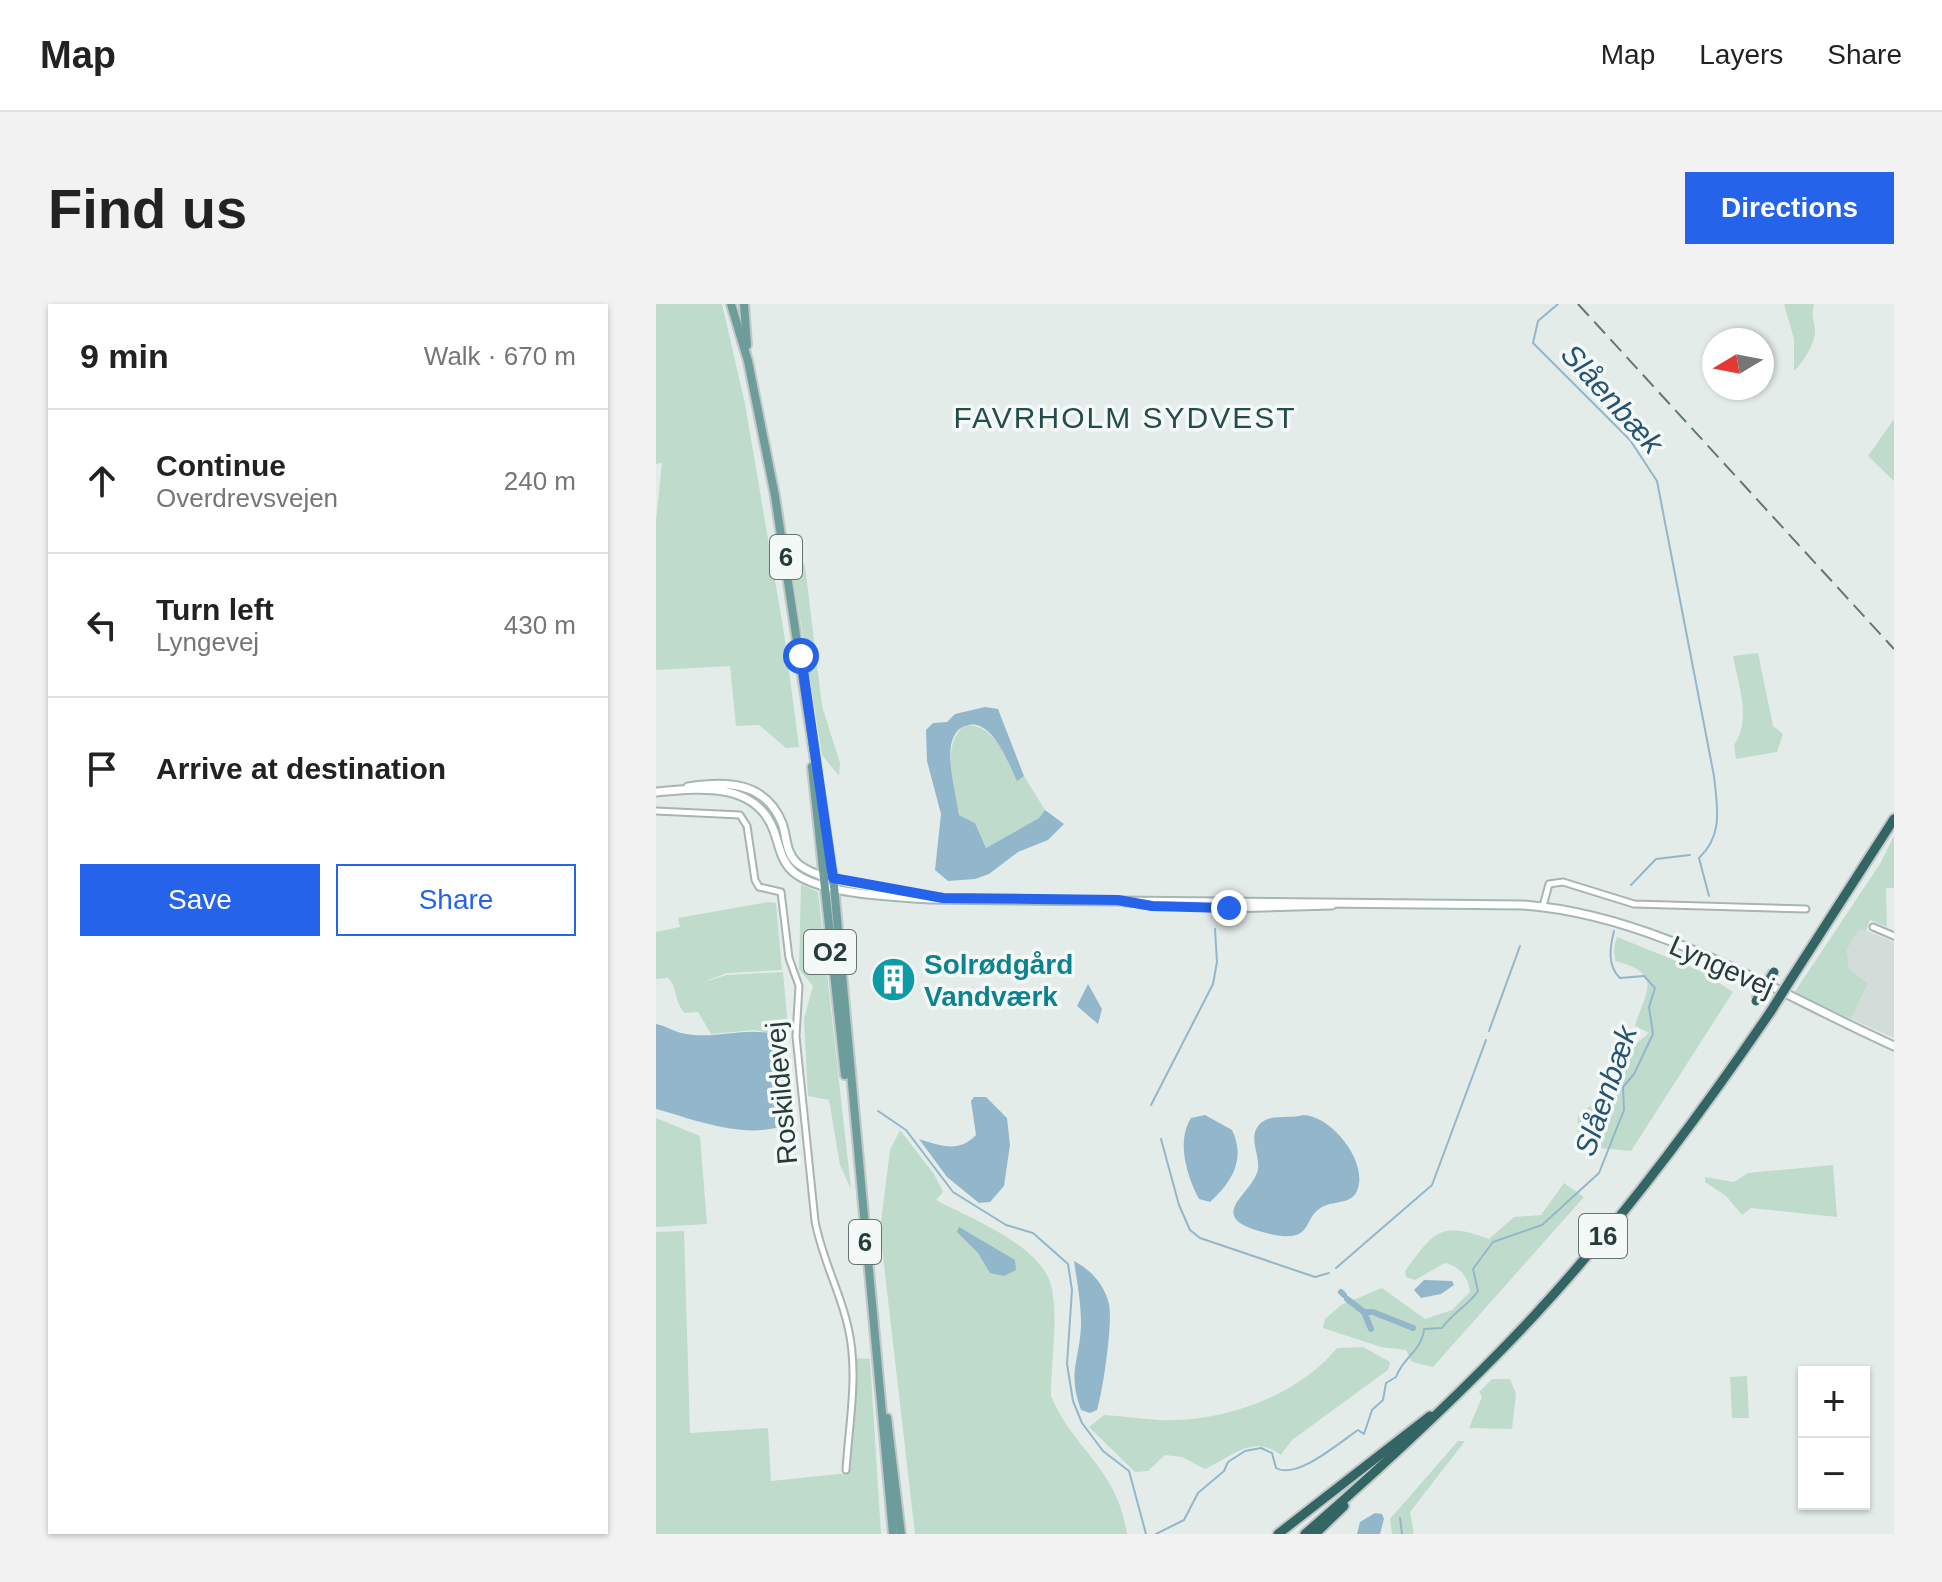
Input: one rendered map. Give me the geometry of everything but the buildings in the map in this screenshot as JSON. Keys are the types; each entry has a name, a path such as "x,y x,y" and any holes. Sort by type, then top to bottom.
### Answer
{"highway":[{"name":"16","path":"1305,1534 1444,1408 1580,1263 1669,1155 1771,1011 1894,819"},
{"path":"1756,1001 1774,972"},
{"path":"1278,1534 1418,1422 1444,1408"},
{"path":"1315,1534 1334,1518 1360,1486"}],"main road":[{"path":"731,304 748,361"},
{"name":"6","path":"744,304 748,361 790,584 811,730 843,994 893,1534"},
{"path":"811,730 815,796 828,881"},
{"path":"659,791 723,783 753,790 774,809 796,862 828,881"},
{"name":"Lyngevej","path":"828,881 885,895 943,898 1543,906 1606,918 1646,931 1894,1046"},
{"name":"O2","path":"828,881 852,1113"},
{"name":"6","path":"879,1370 901,1534"}],"street":[{"name":"Roskildevej","path":"656,811 740,815 747,826 755,880 759,887 781,892 789,958 799,986 796,1036 815,1221 823,1261 848,1327 852,1353 846,1470"},
{"name":"Lyngevej","path":"1543,906 1549,884 1563,882 1634,904 1806,909"},
{"path":"1873,927 1894,936"}],"shaded area":[{"path":"1859,928 1894,942 1894,1038 1851,1019 1868,985 1849,969 1847,949"}],"green space":[{"path":"656,304 722,304 745,404 784,633 799,747 786,748 759,725 736,726 730,666 656,670 656,521 662,463 656,464"},
{"path":"1784,304 1814,304 1813,340 1805,358 1794,371 1794,339"},
{"path":"1894,419 1894,481 1868,456"},
{"path":"789,550 797,552 805,566 822,706 840,763 839,776 822,755"},
{"path":"1758,653 1773,726 1783,734 1777,752 1736,759 1734,745 1743,713 1733,656"},
{"path":"965,725 975,726 992,736 1004,752 1017,780 1024,776 1045,810 1039,818 986,848 975,823 959,815 951,754 957,733"},
{"path":"1894,836 1894,888 1886,888 1887,927 1870,920 1866,931 1859,929 1847,949 1849,969 1868,984 1851,1019 1794,993 1880,864"},
{"path":"801,884 818,892 851,1189 840,1165 829,1100 808,1096 804,1019 813,986 799,969"},
{"path":"776,903 782,970 727,973 701,983 727,975 783,972 788,1027 776,1046 769,1033 755,1030 711,1034 698,1012 685,1013 668,978 656,979 656,932 680,927 678,918"},
{"path":"1617,937 1699,970 1733,992 1631,1151 1577,1146 1578,1116 1617,1084 1620,1057 1649,1033 1635,1026 1648,985 1646,978 1631,966 1615,961"},
{"path":"656,1118 700,1136 707,1224 656,1227"},
{"path":"900,1130 934,1174 943,1192 936,1200 1021,1247 1046,1274 1052,1289 1054,1315 1051,1396 1060,1415 1105,1475 1122,1511 1127,1534 915,1534 880,1230 890,1150"},
{"path":"1833,1165 1837,1217 1751,1208 1742,1215 1726,1196 1705,1182 1705,1177 1734,1182 1748,1173"},
{"path":"1564,1183 1584,1197 1433,1367 1412,1362 1406,1350 1381,1347 1323,1328 1325,1319 1341,1305 1382,1288 1425,1319 1452,1310 1470,1292 1465,1277 1455,1267 1445,1263 1415,1280 1406,1277 1405,1271 1424,1246 1432,1238 1449,1230 1489,1239 1514,1217 1541,1215"},
{"path":"684,1231 690,1433 768,1428 771,1481 848,1473 855,1358 870,1359 881,1534 656,1534 656,1232"},
{"path":"1363,1347 1390,1362 1388,1370 1292,1440 1281,1455 1261,1446 1252,1447 1205,1469 1182,1457 1165,1455 1148,1471 1135,1472 1089,1427 1104,1415 1184,1420 1233,1411 1280,1393 1302,1380 1337,1348"},
{"path":"1747,1376 1749,1418 1732,1418 1730,1377"},
{"path":"1492,1379 1510,1379 1516,1394 1512,1429 1469,1428 1482,1397 1479,1392"},
{"path":"1458,1441 1465,1441 1410,1512 1414,1534 1392,1534 1390,1519"}],"water":[{"path":"985,707 998,709 1024,776 1017,781 991,734 974,725 962,727 954,736 950,753 959,815 975,823 986,848 1039,818 1045,810 1064,824 1048,840 1018,852 989,874 975,879 948,881 935,870 941,814 927,761 926,730 933,723 947,722 955,714"},
{"path":"1088,984 1102,1009 1098,1024 1077,1006"},
{"path":"656,1024 696,1035 769,1033 789,1072 795,1121 761,1130 743,1130 656,1109"},
{"path":"974,1097 986,1097 1007,1118 1010,1145 1004,1186 990,1202 979,1203 947,1177 919,1139 949,1146 970,1141 976,1135 971,1101"},
{"path":"1205,1115 1232,1130 1238,1151 1230,1178 1210,1202 1199,1199 1187,1170 1184,1148 1184,1137 1191,1118"},
{"path":"1303,1115 1325,1123 1345,1142 1358,1167 1357,1191 1347,1200 1324,1206 1300,1233 1293,1236 1247,1227 1236,1220 1233,1212 1258,1169 1254,1138 1257,1127 1271,1118"},
{"path":"959,1227 1015,1260 1016,1270 1004,1276 990,1273 978,1253 957,1232"},
{"path":"1074,1261 1096,1278 1104,1290 1110,1313 1102,1388 1097,1410 1090,1413 1081,1410 1075,1385 1081,1324"},
{"path":"1424,1280 1452,1281 1454,1285 1441,1294 1421,1298 1414,1290"},
{"path":"1375,1513 1382,1514 1384,1519 1380,1534 1357,1534 1360,1522"}],"waterway":[{"name":"Slåenbæk","path":"1558,304 1538,321 1533,343 1630,440 1657,481 1714,776 1716,830 1699,858 1709,896"},
{"name":"Slåenbæk","path":"1631,885 1656,859 1690,855"},
{"path":"1151,1105 1213,984 1217,962 1215,929"},
{"name":"Slåenbæk","path":"1156,1534 1184,1520 1198,1493 1224,1471 1228,1462 1245,1451 1261,1448 1272,1453 1276,1468 1295,1469 1318,1458 1358,1430 1364,1434 1372,1410 1383,1400 1386,1383 1396,1377 1416,1349 1424,1329 1442,1328 1478,1291 1473,1269 1493,1242 1542,1225 1599,1173 1624,1110 1623,1087 1634,1074 1653,1034 1649,1007 1655,988 1644,976 1620,978 1616,973 1611,956 1614,931"},
{"path":"1489,1031 1520,946"},
{"path":"1336,1268 1432,1185 1486,1040"},
{"path":"878,1111 906,1130 953,1192 1006,1225 1033,1233 1068,1264 1072,1290 1067,1364 1073,1401 1082,1423 1103,1451 1129,1471 1146,1534"},
{"path":"1161,1139 1179,1205 1190,1230 1200,1238 1315,1277 1329,1273"},
{"path":"1341,1292 1344,1295"},
{"path":"1347,1299 1364,1312 1371,1329"},
{"path":"1364,1312 1373,1312 1413,1328"},
{"path":"1400,1518 1402,1534"}],"railway":[{"path":"1578,304 1894,649"}],"place":[{"name":"Solrødgård Vandværk","path":"893,980"}],"district":[{"name":"FAVRHOLM SYDVEST","path":"1125,418"}],"route":[{"path":"801,656 833,878 943,898 1118,900 1152,906 1229,908"}]}
